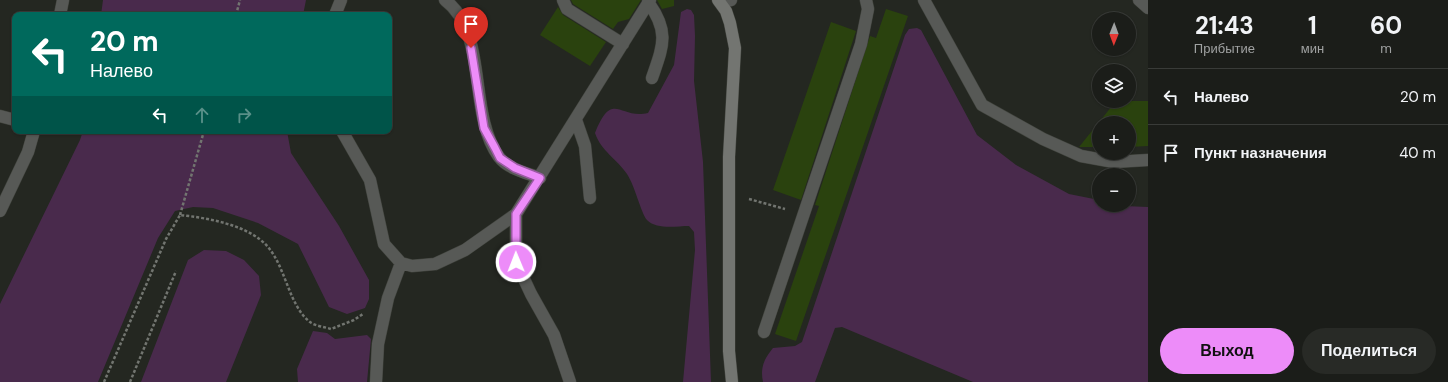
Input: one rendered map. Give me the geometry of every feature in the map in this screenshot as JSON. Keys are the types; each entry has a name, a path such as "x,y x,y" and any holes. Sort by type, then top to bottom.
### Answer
{"main road":[{"path":"723,1 730,22 735,48 729,158 729,352 732,382"}],"lane":[{"path":"61,12 63,0"},
{"path":"337,12 341,0"},
{"path":"445,0 466,27 474,59 484,128 500,158 515,168 540,178"},
{"path":"563,0 567,9 623,44"},
{"path":"764,332 861,44 868,9 866,0"},
{"path":"924,0 982,105 1043,138 1081,156 1114,162 1148,160"},
{"path":"1139,0 1148,8"},
{"path":"344,134 370,180 384,244 401,263 412,266 435,264 465,250 516,214 540,178 649,1 658,16 662,31 663,46 652,78"},
{"path":"0,116 12,119"},
{"path":"576,120 585,146 590,198"},
{"path":"0,212 28,152 33,134"},
{"path":"516,214 516,262 531,294 554,335 570,382"},
{"path":"376,382 378,344 388,298 401,263"}],"path":[{"path":"237,12 240,0"},
{"path":"104,382 166,239 180,215 203,134"},
{"path":"729,193 803,214"},
{"path":"180,215 229,224 253,236 268,247 282,269 296,303 310,322 330,329 354,320 388,298"},
{"path":"130,382 176,271"}],"shaded area":[{"path":"103,0 306,0 304,12 101,12"},
{"path":"687,9 691,10 694,15 694,81 703,162 711,382 683,382 695,250 694,232 689,226 661,226 647,220 642,212 633,185 627,174 601,145 595,133 601,120 607,112 612,109 638,114 648,113 674,65 681,12"},
{"path":"917,28 921,30 977,135 1016,165 1069,194 1092,199 1092,212 1136,212 1136,207 1148,207 1148,382 973,382 842,327 835,328 815,382 763,382 762,368 767,356 773,348 795,346 802,342 905,35 909,29"},
{"path":"82,134 288,134 291,153 339,226 369,280 369,299 365,308 347,314 329,307 298,244 258,223 213,208 193,207 175,211 158,238 98,382 0,382 0,304"},
{"path":"204,250 226,251 244,260 259,276 261,295 226,382 141,382 188,260"},
{"path":"313,331 327,333 335,339 367,335 371,339 367,382 298,382 297,369"}],"building":[{"path":"571,0 641,0 629,19 618,22 613,29 573,4"},
{"path":"657,0 674,0 674,6 662,9"},
{"path":"558,7 563,15 606,42 590,66 540,35"},
{"path":"886,9 908,16 796,341 775,334 819,206 815,205 870,36 876,38"},
{"path":"831,22 856,31 801,200 773,190"},
{"path":"1136,101 1148,101 1148,146 1136,147 1136,116 1104,116 1110,108 1136,108"},
{"path":"1092,131 1092,147 1079,147"}],"route":[{"path":"471,48 484,128 500,158 515,168 540,178 516,214 516,262"}]}
